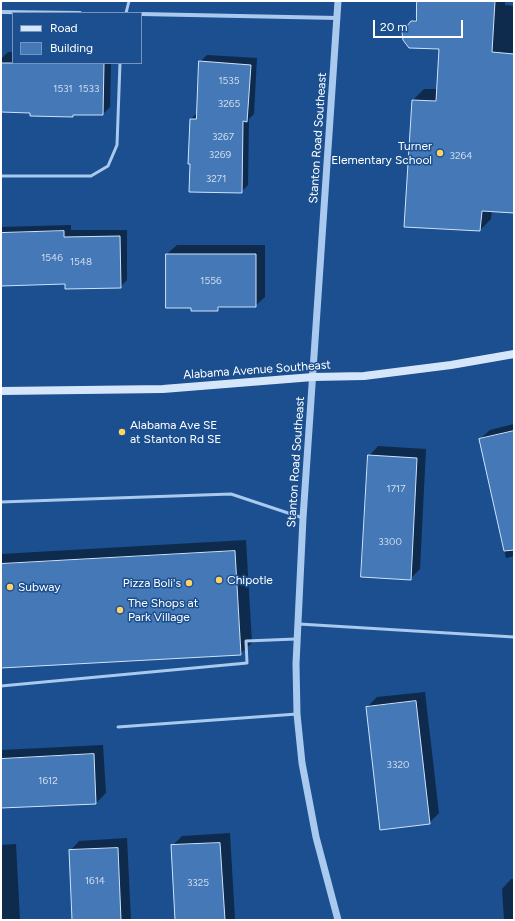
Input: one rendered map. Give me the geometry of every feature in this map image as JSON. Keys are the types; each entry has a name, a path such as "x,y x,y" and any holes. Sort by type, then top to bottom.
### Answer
{"main road":[{"name":"Alabama Avenue Southeast","path":"1,391 164,389 313,377 364,376 451,365 514,354"}],"street":[{"name":"Stanton Road Southeast","path":"338,1 296,639 297,714 302,764 310,813 338,920"},
{"path":"1,12 12,12"},
{"path":"142,14 337,18"}],"lane":[{"path":"126,12 128,1"},
{"path":"1,176 91,176 108,166 117,145 120,64"},
{"path":"1,502 231,494 303,518"},
{"path":"297,624 514,637"},
{"path":"1,686 247,663 246,641 296,639"},
{"path":"118,727 297,714"}],"building":[{"path":"417,1 495,1 492,52 514,54 514,213 482,211 480,231 404,227 412,100 436,101 439,49 409,48 403,40 402,32 411,21 416,21"},
{"path":"199,61 251,65 247,122 243,121 242,193 189,192 190,164 188,164 190,119 196,119"},
{"path":"1,63 104,64 103,115 73,115 73,117 30,116 30,113 1,112"},
{"path":"64,231 64,237 120,236 121,288 65,289 65,284 1,286 1,233"},
{"path":"166,254 256,254 256,307 218,307 218,311 191,311 191,308 166,308"},
{"path":"514,431 514,550 504,551 479,439"},
{"path":"368,455 417,458 411,580 361,577"},
{"name":"The Shops at Park Village","path":"235,551 241,655 1,668 1,564"},
{"path":"416,701 430,824 380,830 366,707"},
{"path":"94,754 96,804 1,808 1,759"},
{"path":"220,843 225,920 175,920 171,845"},
{"path":"118,848 121,920 72,920 69,850"}],"place":[{"name":"Turner Elementary School","path":"440,153"},
{"name":"Alabama Ave SE at Stanton Rd SE","path":"122,432"},
{"name":"Chipotle","path":"219,580"},
{"name":"Pizza Boli's","path":"189,583"},
{"name":"Subway","path":"10,587"},
{"name":"The Shops at Park Village","path":"120,610"}]}
